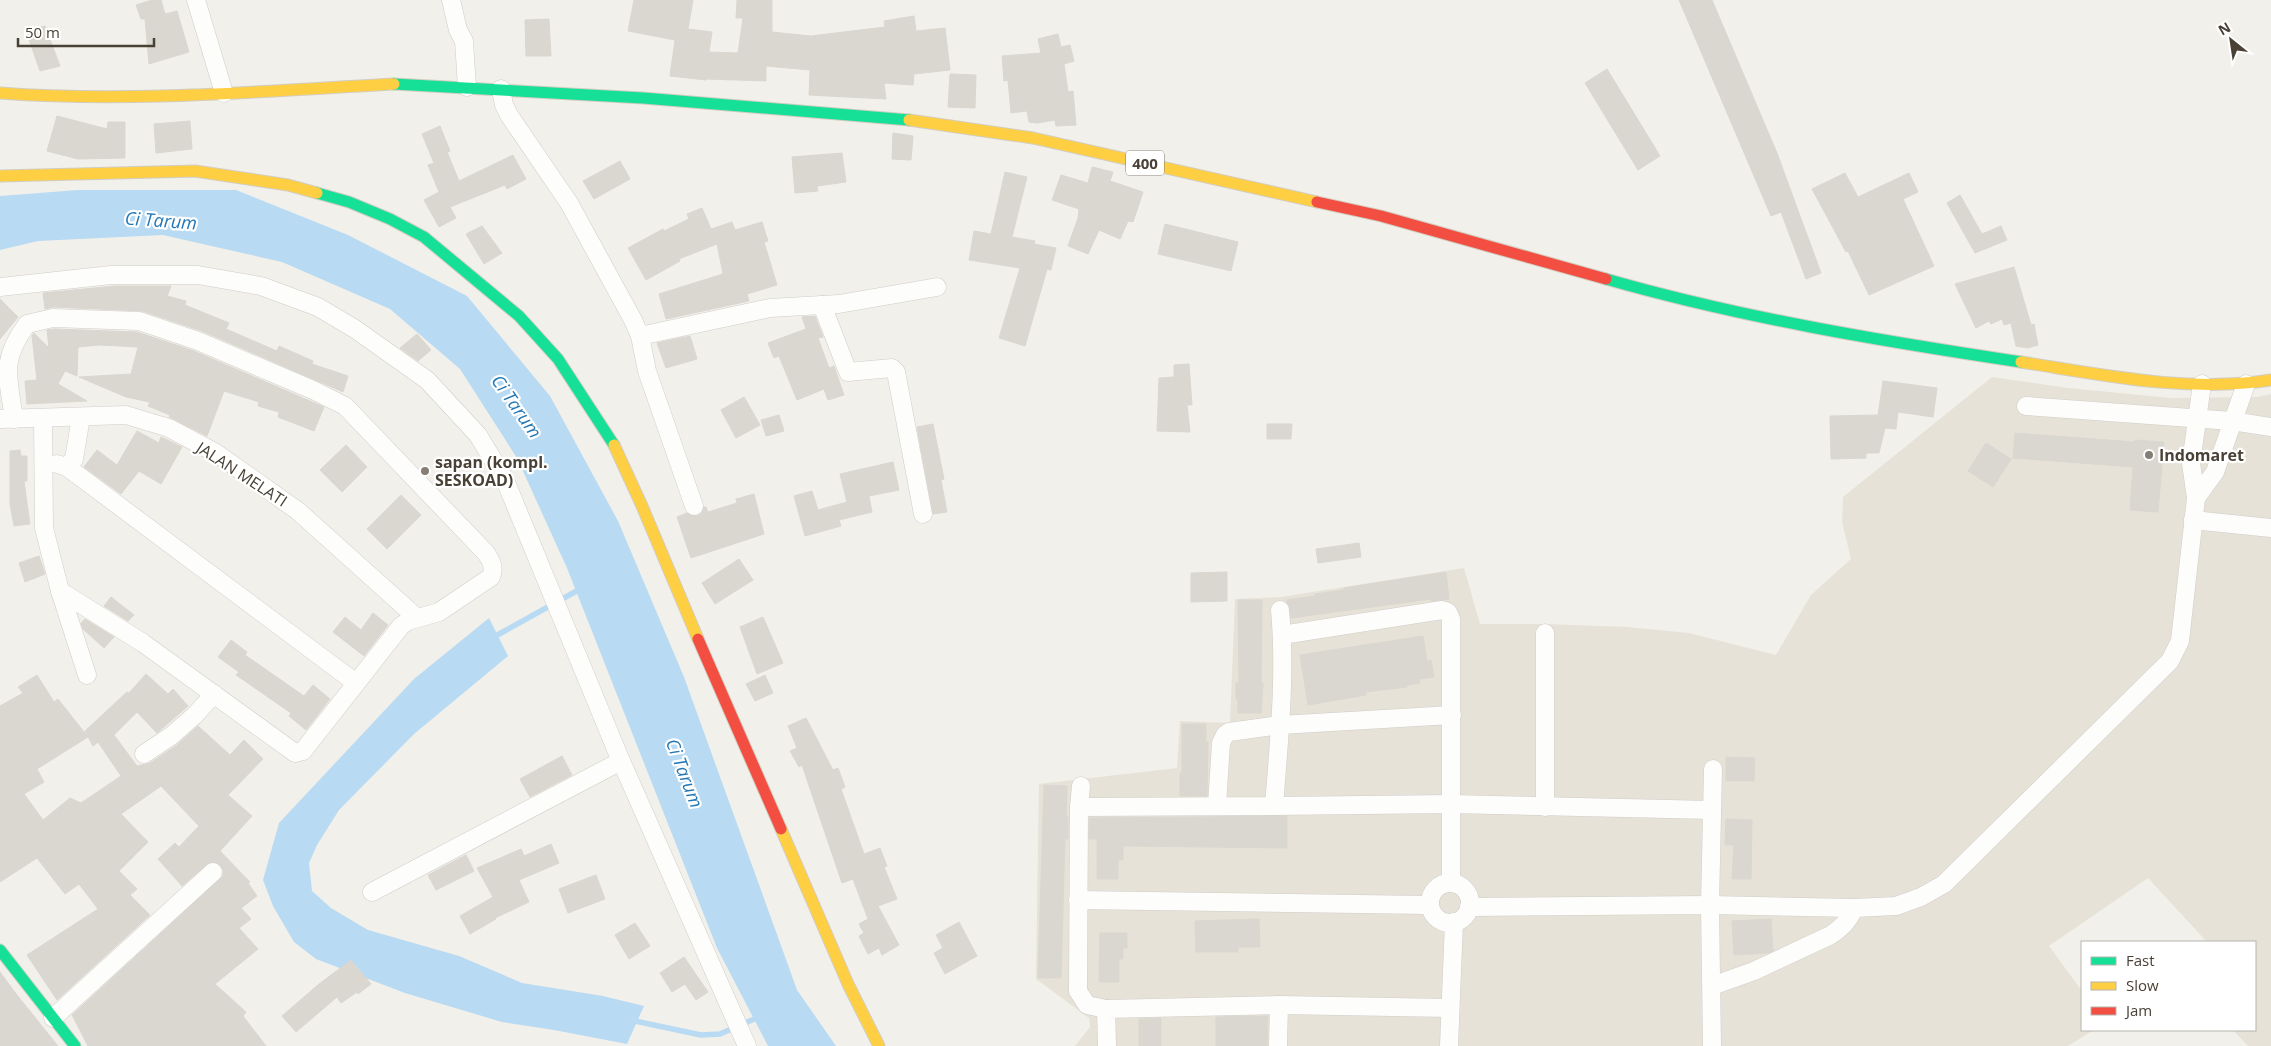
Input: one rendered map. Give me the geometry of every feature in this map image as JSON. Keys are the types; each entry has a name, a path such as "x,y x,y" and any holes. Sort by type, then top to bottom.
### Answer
{"main road":[{"name":"400","path":"0,93 55,97 224,93 407,83 889,117 1033,138 1381,216 1633,287 1886,342 2167,384 2246,384 2271,380"},
{"path":"0,176 195,171 288,185 349,202 390,219 424,237 519,316 558,359 614,446 642,506 848,984 879,1046"},
{"path":"0,950 75,1046"}],"street":[{"path":"196,0 224,93"},
{"path":"452,0 458,30 464,41 467,86"},
{"path":"501,89 504,105 509,115 569,203 633,320 640,336 647,371 694,506"},
{"path":"0,287 111,275 198,275 261,286 318,307 427,380 478,435 505,480 621,761 745,1041"},
{"path":"640,336 770,308 839,304 937,287"},
{"path":"822,305 848,372 892,368 896,372 923,514"},
{"path":"7,419 7,366 15,340 27,324 53,318 139,320 198,341 313,390 345,406 486,553 492,564 491,577 439,612 416,617 401,626 303,751 295,753 143,643 60,591"},
{"path":"1469,907 1710,905 1854,908 1896,906 1921,897 1944,884 2170,661 2180,641 2196,498 2192,463 2202,384"},
{"path":"2196,498 2215,472 2246,384"},
{"path":"2026,406 2232,421 2271,427"},
{"name":"JALAN MELATI","path":"7,419 126,415 169,428 216,453 298,511 416,617"},
{"path":"67,468 74,459 81,417"},
{"path":"43,418 44,528 60,591 87,675"},
{"path":"43,458 67,468 356,683"},
{"path":"2193,520 2271,528"},
{"path":"1274,806 1280,725 1282,635 1280,610"},
{"path":"1282,635 1442,610 1448,612 1451,619 1451,882"},
{"path":"1545,634 1545,806"},
{"path":"144,754 188,721 214,694"},
{"path":"1217,805 1221,743 1229,732 1280,725 1452,715"},
{"path":"372,892 621,761"},
{"path":"1712,1046 1710,905 1713,769"},
{"path":"1081,786 1079,807 1078,991 1087,1005 1106,1009 1279,1005 1449,1008"},
{"path":"1079,807 1451,804 1712,810"},
{"path":"53,1018 213,872"},
{"path":"1451,882 1464,888 1470,900 1469,907 1462,919 1454,922 1441,921 1436,917 1429,905 1430,898 1438,886 1451,882"},
{"path":"1078,900 1429,905"},
{"path":"1712,986 1754,971 1831,935 1846,923 1854,908"},
{"path":"1448,1046 1454,922"},
{"path":"1278,1046 1279,1005"},
{"path":"1106,1009 1107,1046"}],"shaded area":[{"path":"1992,377 2068,388 2171,398 2257,397 2271,394 2271,1046 2248,1046 2234,1031 2256,1031 2256,941 2206,941 2148,878 2049,946 2081,990 2081,1031 2092,1031 2068,1046 1075,1046 1090,1027 1089,1018 1036,979 1039,784 1177,768 1180,721 1230,723 1235,599 1281,597 1464,568 1480,624 1627,627 1689,633 1776,655 1811,595 1851,559 1842,522 1843,497"}],"water":[{"name":"Ci Tarum","path":"78,190 236,190 348,235 467,296 550,396 618,521 684,677 797,990 836,1046 768,1046 717,948 567,568 517,458 460,369 390,309 282,262 163,235 38,241 0,250 0,196"},
{"path":"489,618 508,656 414,734 339,810 317,845 309,863 312,891 331,908 368,930 459,956 522,983 603,996 644,1006 627,1044 502,1022 405,993 316,959 294,942 273,906 263,880 279,823 414,679"}],"building":[{"path":"152,0 161,0 165,14 177,11 189,52 149,64 145,19 141,19 136,5"},
{"path":"634,0 693,0 688,29 712,32 709,52 738,53 743,18 736,18 737,0 772,0 772,32 811,36 885,27 884,21 914,16 916,31 945,28 950,70 914,74 913,85 884,83 886,99 809,95 810,70 766,66 766,81 706,80 670,76 675,40 628,31"},
{"path":"1679,0 1712,0 1777,153 1821,273 1806,279 1781,212 1771,216"},
{"path":"549,19 551,56 526,56 525,20"},
{"path":"45,26 60,66 40,71 26,31"},
{"path":"1058,34 1061,47 1070,45 1074,61 1064,64 1068,92 1073,91 1076,125 1056,126 1055,120 1037,123 1029,122 1027,111 1011,113 1008,80 1004,81 1002,56 1041,53 1038,39"},
{"path":"1607,69 1660,156 1638,170 1585,83"},
{"path":"950,74 976,75 975,108 948,107"},
{"path":"57,116 107,129 108,122 125,122 125,158 78,159 47,151"},
{"path":"190,121 192,149 156,153 154,124"},
{"path":"440,126 450,151 447,152 459,181 513,155 526,179 507,189 505,185 450,207 456,218 439,227 424,200 439,192 428,165 434,163 422,134"},
{"path":"893,133 913,136 911,160 892,159"},
{"path":"842,153 846,182 817,186 818,191 795,193 792,157"},
{"path":"620,161 630,179 594,199 583,181"},
{"path":"1092,167 1113,172 1110,181 1143,192 1133,222 1128,221 1120,239 1099,230 1088,254 1068,246 1078,218 1079,209 1052,200 1061,175 1088,183"},
{"path":"1005,172 1027,177 1012,237 1035,241 1034,244 1056,248 1051,270 1047,269 1025,346 999,338 1020,268 969,260 974,231 991,234"},
{"path":"1845,173 1858,197 1909,173 1918,192 1903,199 1934,266 1869,295 1848,251 1846,252 1812,189"},
{"path":"1960,195 1982,234 2001,226 2007,240 1975,253 1947,203"},
{"path":"702,208 711,229 732,222 735,230 762,222 768,241 764,242 777,285 747,294 749,301 666,319 659,294 723,274 717,244 679,259 680,261 646,280 628,248 663,229 664,231 689,219 687,214"},
{"path":"1165,224 1238,242 1231,271 1158,254"},
{"path":"482,226 502,253 484,264 466,234"},
{"path":"2014,267 2031,325 2034,324 2038,345 2028,348 2016,346 2011,323 2004,325 2002,319 1991,324 1989,321 1976,328 1955,284"},
{"path":"115,286 171,286 167,296 186,301 185,305 229,323 226,329 277,351 279,346 313,361 312,364 348,376 343,392 202,331 142,311 53,307 45,309 43,293"},
{"path":"0,299 18,317 0,339"},
{"path":"815,316 823,337 818,338 829,368 834,366 844,395 828,400 824,389 797,400 779,356 774,358 768,343 806,329 802,317"},
{"path":"47,330 137,332 194,351 324,407 314,431 278,417 279,412 258,406 259,402 224,391 207,436 169,417 170,415 148,406 150,402 126,397 79,377 131,374 138,347 99,345 78,347 77,376 65,371 58,384 87,401 27,404 25,381 37,380 32,336 34,333 49,348"},
{"path":"417,334 431,350 418,361 400,348"},
{"path":"690,336 697,359 666,368 657,343"},
{"path":"1189,364 1192,405 1187,405 1190,432 1157,431 1159,378 1174,377 1174,365"},
{"path":"1883,381 1937,388 1933,417 1898,412 1896,429 1885,428 1879,453 1866,453 1866,458 1831,459 1830,416 1878,415"},
{"path":"744,397 760,425 736,438 721,410"},
{"path":"779,415 784,431 766,436 761,420"},
{"path":"933,424 944,479 941,480 947,512 933,514 917,427"},
{"path":"1267,424 1292,424 1291,439 1267,439"},
{"path":"137,431 159,443 161,437 182,447 161,484 139,471 121,494 84,467 97,450 117,465"},
{"path":"2015,433 2135,442 2135,440 2164,442 2158,512 2130,510 2133,467 2013,458"},
{"path":"1986,443 2011,459 1993,487 1968,471"},
{"path":"346,445 367,467 342,492 320,470"},
{"path":"20,450 21,456 27,456 27,481 24,481 30,524 14,526 10,504 10,451"},
{"path":"893,462 899,490 869,496 872,512 839,520 841,526 805,536 794,496 812,491 818,510 847,502 840,474"},
{"path":"754,494 764,534 691,558 677,517 687,513 697,516 702,513 704,507 706,507 708,512 737,503 736,499"},
{"path":"401,495 421,515 387,549 367,529"},
{"path":"1359,543 1361,557 1318,563 1316,549"},
{"path":"39,556 45,574 25,582 19,563"},
{"path":"739,559 753,580 715,604 702,583"},
{"path":"1227,572 1227,601 1191,602 1191,573"},
{"path":"1446,572 1449,599 1431,601 1431,599 1291,618 1287,603 1287,600 1344,590 1344,588"},
{"path":"111,597 134,615 128,621 104,606"},
{"path":"1238,600 1262,600 1261,683 1263,683 1261,713 1238,713 1236,683 1239,683"},
{"path":"373,613 388,625 364,656 333,632 345,617 361,630"},
{"path":"763,617 783,663 757,674 740,627"},
{"path":"85,619 114,637 104,648 83,629 81,623"},
{"path":"1423,636 1427,661 1431,660 1434,677 1420,679 1420,683 1407,685 1407,687 1365,692 1366,695 1308,705 1300,655"},
{"path":"231,640 247,652 245,655 304,696 313,685 330,699 306,730 289,716 291,713 236,675 239,672 218,657"},
{"path":"146,674 168,694 173,689 188,706 157,733 137,712 114,735 137,766 150,763 177,745 198,726 230,755 244,740 263,759 228,795 252,816 220,851 250,882 248,883 257,896 241,908 251,919 239,928 258,949 215,984 246,1012 243,1016 266,1046 88,1046 72,1015 223,876 223,870 220,865 210,862 182,886 158,859 175,843 179,847 199,826 161,786 121,814 148,842 119,871 137,889 130,895 150,915 57,1000 27,955 98,909 79,884 65,894 37,858 0,882 0,706 23,693 18,687 37,675 54,702 58,699 88,737 37,769 44,782 24,794 43,820 70,798 81,803 121,776 98,742 93,746 85,731 127,692 129,693"},
{"path":"765,675 773,693 755,701 746,684"},
{"path":"806,718 833,770 838,768 845,787 841,789 864,854 880,848 887,866 884,867 897,899 878,906 899,945 882,955 879,948 868,954 859,936 864,933 859,924 868,919 853,879 842,883 802,765 799,767 790,751 797,748 788,726"},
{"path":"1182,724 1206,724 1206,742 1208,742 1207,796 1180,796"},
{"path":"562,756 572,775 530,797 520,779"},
{"path":"1726,757 1755,758 1754,781 1726,781"},
{"path":"1044,785 1067,786 1066,817 1068,817 1068,839 1065,839 1061,978 1038,978"},
{"path":"1287,816 1287,848 1123,846 1123,860 1118,860 1118,879 1097,879 1097,839 1089,839 1090,818"},
{"path":"1726,819 1752,820 1751,879 1732,879 1734,845 1725,845"},
{"path":"551,844 559,863 519,880 529,902 495,918 470,934 460,916 493,897 477,868 521,849 524,856"},
{"path":"466,855 474,871 436,890 428,875"},
{"path":"596,875 605,899 568,913 559,889"},
{"path":"1259,919 1260,947 1238,947 1238,952 1196,952 1195,921"},
{"path":"1771,919 1773,951 1734,955 1732,921"},
{"path":"959,922 977,956 945,974 934,953 943,948 936,935"},
{"path":"635,923 650,946 629,959 615,935"},
{"path":"1100,933 1127,933 1127,948 1123,948 1123,959 1119,959 1119,982 1099,982"},
{"path":"684,957 708,992 696,1000 685,984 672,992 660,973"},
{"path":"351,960 371,984 341,1003 337,997 296,1032 282,1016 319,984"},
{"path":"0,972 17,995 58,1046 0,1046"},
{"path":"1268,1016 1267,1046 1216,1046 1216,1017"},
{"path":"1161,1018 1161,1046 1139,1046 1139,1019"}],"waterway":[{"path":"492,638 582,588"},
{"path":"630,1020 701,1035 720,1034 761,1016"}],"traffic: fast":[{"path":"394,84 643,98 909,120"},
{"path":"317,193 349,202 390,219 424,237 519,316 558,359 614,445"},
{"path":"1606,279 1760,317 1864,337 2021,362"},
{"path":"0,950 75,1046"}],"traffic: slow":[{"path":"0,93 98,97 197,95 394,84"},
{"path":"909,120 1033,138 1317,202"},
{"path":"0,176 195,171 288,185 317,193"},
{"path":"2021,362 2146,381 2209,384 2271,380"},
{"path":"614,445 698,639"},
{"path":"781,829 848,984 879,1046"}],"traffic: jam":[{"path":"1317,202 1381,216 1606,279"},
{"path":"698,639 781,829"}],"place":[{"name":"Indomaret","path":"2149,455"},
{"name":"sapan (kompl. SESKOAD)","path":"425,471"}]}
